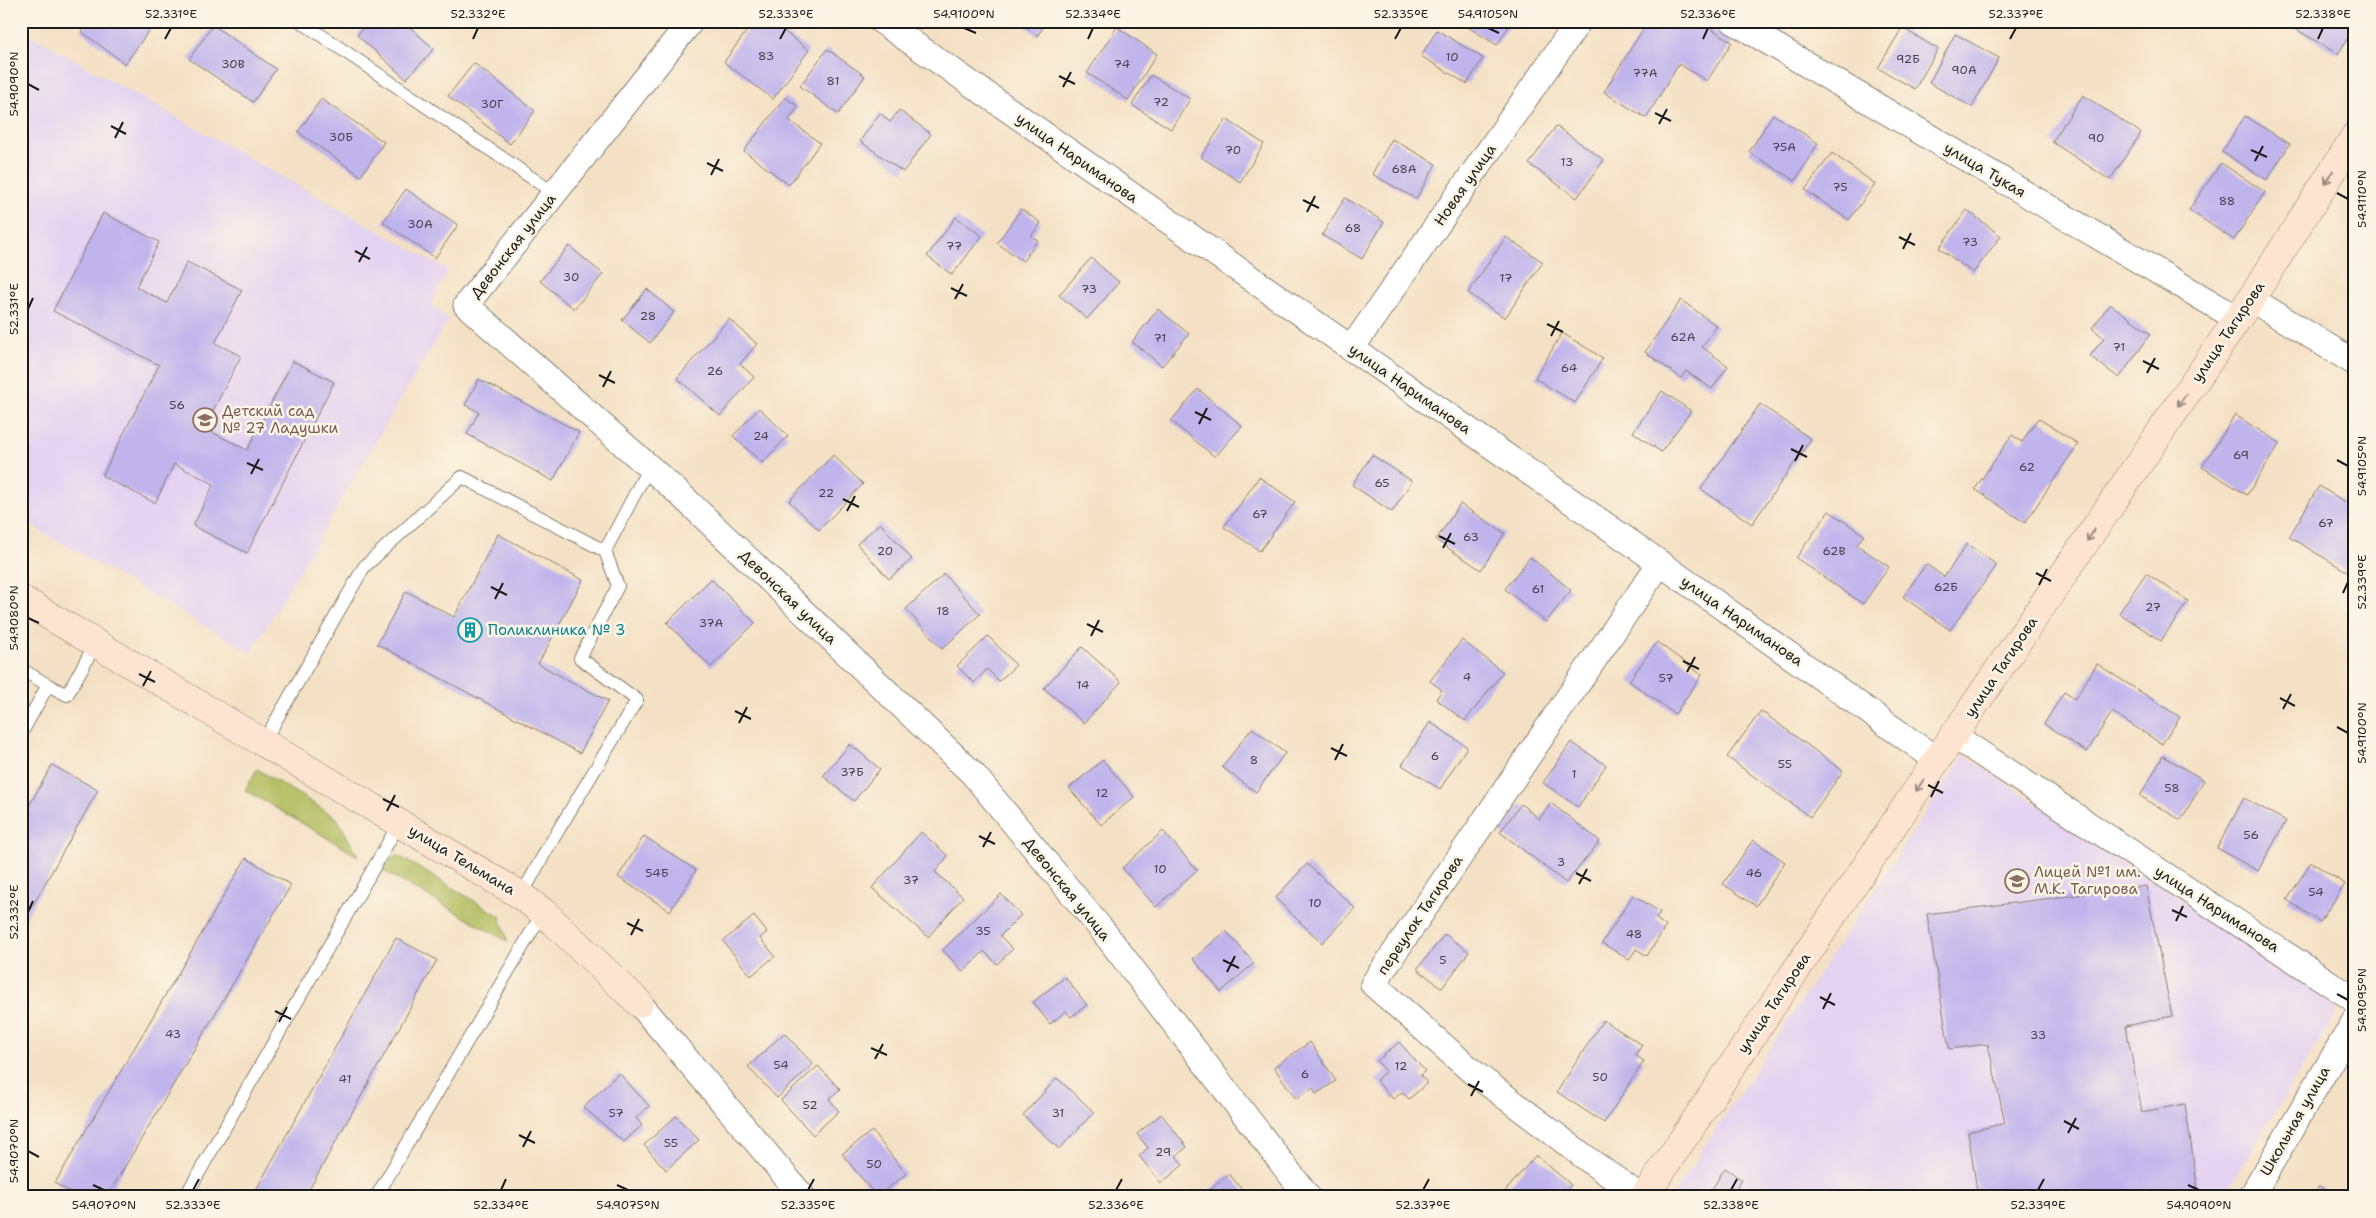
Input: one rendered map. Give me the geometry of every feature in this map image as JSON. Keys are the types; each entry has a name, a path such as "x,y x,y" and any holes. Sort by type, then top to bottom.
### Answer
{"street":[{"name":"Девонская улица","path":"690,21 466,305 682,496 973,774 1103,931 1308,1197"},
{"name":"улица Нариманова","path":"881,21 1660,563 1937,760"},
{"name":"Новая улица","path":"1351,348 1579,21"},
{"name":"улица Тукая","path":"1733,21 2244,309 2355,363"},
{"name":"улица Тагирова","path":"1642,1197 2244,309 2355,136"},
{"name":"переулок Тагирова","path":"1642,1197 1594,1164 1474,1073 1373,984 1660,563"},
{"name":"улица Тельмана","path":"21,599 400,822 522,896 544,912 639,1003 803,1197"},
{"name":"улица Нариманова","path":"1954,736 2355,1000"},
{"name":"Школьная улица","path":"2251,1197 2355,1020"}],"lane":[{"path":"300,21 554,193"},
{"path":"605,551 649,467"},
{"path":"263,743 364,567 462,477 605,551 618,586 580,658 637,700 547,849 522,896"},
{"path":"21,669 67,696 96,643"},
{"path":"21,734 48,685"},
{"path":"185,1197 400,822"},
{"path":"376,1197 544,912"}],"shaded area":[{"name":"Детский сад № 27 Ладушки","path":"21,30 448,270 431,304 448,320 251,653 21,520"},
{"name":"Лицей №1 им. М.К. Тагирова","path":"1964,755 2341,1006 2223,1197 1671,1197"}],"green space":[{"path":"257,769 337,818 358,856 245,790"},
{"path":"397,855 500,916 508,942 375,866"}],"building":[{"path":"88,21 156,21 125,64 81,31"},
{"path":"369,21 403,21 434,49 406,79 357,35"},
{"path":"754,21 770,21 809,50 773,99 724,62"},
{"path":"1019,21 1048,21 1037,36"},
{"path":"1458,21 1512,21 1497,45"},
{"path":"1648,21 1699,21 1732,42 1707,81 1679,64 1646,118 1604,92"},
{"path":"2282,21 2355,21 2355,26 2338,54"},
{"path":"213,25 276,69 253,102 189,59"},
{"path":"1117,27 1157,54 1128,100 1087,73"},
{"path":"1902,28 1938,49 1915,89 1878,68"},
{"path":"1437,30 1483,58 1467,84 1421,56"},
{"path":"1955,34 1999,58 1972,107 1929,83"},
{"path":"827,49 865,76 838,114 800,86"},
{"path":"474,63 535,111 510,144 448,96"},
{"path":"1151,75 1190,99 1171,129 1132,105"},
{"path":"2083,95 2141,133 2110,180 2052,142"},
{"path":"785,97 798,107 789,120 820,143 789,185 744,151"},
{"path":"321,99 384,142 361,176 298,132"},
{"path":"899,110 931,134 903,172 860,141 880,113 890,122"},
{"path":"1773,114 1818,143 1795,181 1749,152"},
{"path":"2245,116 2290,144 2267,180 2222,152"},
{"path":"1226,119 1264,144 1240,182 1201,157"},
{"path":"1556,126 1604,160 1577,198 1529,164"},
{"path":"1392,139 1436,164 1416,199 1372,174"},
{"path":"1832,153 1875,184 1849,220 1805,190"},
{"path":"2221,163 2265,192 2234,240 2189,210"},
{"path":"406,189 458,225 435,258 383,222"},
{"path":"1345,198 1384,222 1362,259 1322,235"},
{"path":"1021,209 1041,223 1031,236 1038,240 1023,261 997,243"},
{"path":"1967,210 2001,236 1973,273 1939,248"},
{"path":"103,213 159,242 136,287 167,303 187,262 242,290 215,343 241,356 204,428 247,450 293,361 334,382 247,553 193,526 214,484 174,464 155,503 102,476 159,365 53,311"},
{"path":"956,217 982,236 952,275 927,256"},
{"path":"1506,237 1543,262 1505,318 1468,293"},
{"path":"569,246 603,274 574,309 540,281"},
{"path":"1091,258 1119,282 1087,319 1059,295"},
{"path":"647,289 674,312 650,343 622,320"},
{"path":"1681,300 1717,326 1702,347 1728,366 1712,389 1686,371 1681,378 1645,352"},
{"path":"2110,304 2151,334 2119,378 2090,356 2104,338 2092,328"},
{"path":"1158,309 1189,334 1162,366 1132,342"},
{"path":"729,319 757,344 740,364 754,377 720,416 677,378"},
{"path":"1562,333 1603,358 1575,403 1535,378"},
{"path":"479,379 579,432 553,481 467,434 479,412 465,405"},
{"path":"1198,389 1242,426 1215,457 1171,421"},
{"path":"1662,391 1691,411 1661,452 1633,432"},
{"path":"1760,404 1811,439 1752,524 1701,489"},
{"path":"759,408 788,436 762,463 733,436"},
{"path":"2235,415 2280,443 2247,495 2202,467"},
{"path":"2038,418 2078,444 2025,523 1975,489 2012,435 2022,442"},
{"path":"833,455 863,484 819,530 789,501"},
{"path":"1372,455 1412,481 1392,512 1352,485"},
{"path":"1259,477 1295,502 1260,551 1224,527"},
{"path":"2319,486 2355,508 2355,576 2289,537"},
{"path":"1460,504 1505,533 1481,570 1436,540"},
{"path":"1829,511 1864,535 1857,545 1889,567 1863,604 1796,558"},
{"path":"880,523 912,559 889,579 857,544"},
{"name":"Поликлиника № 3","path":"498,534 583,580 538,664 608,701 580,753 377,644 406,591 454,617"},
{"path":"1967,544 1997,565 1950,630 1903,597 1926,564 1944,577"},
{"path":"1530,557 1571,590 1546,622 1505,589"},
{"path":"2146,573 2188,601 2161,641 2119,613"},
{"path":"944,574 980,614 942,649 906,609"},
{"path":"711,579 755,623 711,667 667,623"},
{"path":"988,636 1016,665 999,681 987,669 974,683 957,666"},
{"path":"1462,640 1503,672 1465,721 1436,699 1442,690 1430,681"},
{"path":"1657,642 1702,675 1675,714 1629,681"},
{"path":"1082,647 1121,682 1084,723 1044,688"},
{"path":"2097,664 2180,717 2162,744 2112,712 2087,752 2044,724 2064,692 2075,699"},
{"path":"1761,711 1843,771 1810,817 1727,757"},
{"path":"1430,722 1467,747 1440,789 1402,765"},
{"path":"1252,728 1285,753 1256,792 1222,767"},
{"path":"1571,742 1606,765 1578,807 1543,783"},
{"path":"850,744 880,769 854,801 823,776"},
{"path":"2163,756 2204,780 2181,820 2140,796"},
{"path":"1103,760 1134,797 1101,825 1069,788"},
{"path":"52,765 98,790 21,926 21,820"},
{"path":"2244,798 2286,821 2258,871 2217,848"},
{"path":"1551,803 1600,841 1566,883 1500,832 1521,804 1539,819"},
{"path":"1163,831 1197,870 1156,907 1122,868"},
{"path":"921,832 948,856 935,872 963,897 928,937 872,888"},
{"path":"644,836 696,870 670,911 618,877"},
{"path":"1753,840 1785,862 1756,906 1723,884"},
{"path":"246,858 291,885 107,1197 78,1197 55,1183"},
{"path":"2311,862 2345,884 2320,922 2287,900"},
{"path":"1307,864 1355,908 1322,943 1275,898"},
{"path":"2146,886 2172,1016 2126,1026 2142,1112 2185,1104 2199,1197 1978,1197 1968,1132 2005,1123 1988,1044 1949,1049 1927,914"},
{"path":"1001,894 1021,915 1000,936 1013,949 997,964 984,951 963,972 943,950"},
{"path":"1633,895 1660,912 1656,919 1666,926 1647,956 1636,949 1629,960 1602,943"},
{"path":"754,916 767,932 760,938 775,956 751,976 723,941"},
{"path":"1226,931 1254,963 1221,992 1193,959"},
{"path":"1445,934 1469,952 1442,988 1417,969"},
{"path":"396,938 437,960 305,1197 252,1197"},
{"path":"1065,977 1087,1005 1071,1017 1066,1011 1050,1024 1033,1002"},
{"path":"1603,1020 1642,1045 1635,1055 1644,1061 1604,1123 1557,1092"},
{"path":"784,1033 813,1064 777,1098 748,1067"},
{"path":"1310,1042 1336,1081 1316,1094 1313,1088 1296,1099 1274,1067"},
{"path":"1399,1042 1425,1071 1420,1075 1427,1083 1409,1099 1402,1092 1393,1099 1376,1080 1386,1071 1377,1061"},
{"path":"818,1066 840,1089 829,1099 839,1111 813,1135 781,1100"},
{"path":"619,1073 649,1106 636,1118 642,1125 624,1142 583,1107"},
{"path":"1057,1078 1094,1112 1059,1149 1023,1115"},
{"path":"1161,1114 1187,1147 1176,1156 1183,1165 1161,1183 1139,1156 1148,1148 1137,1134"},
{"path":"676,1116 699,1140 666,1170 644,1145"},
{"path":"872,1131 906,1174 877,1197 842,1154"},
{"path":"1536,1155 1571,1185 1561,1197 1504,1197 1502,1195"},
{"path":"1725,1168 1742,1180 1731,1197 1707,1197"},
{"path":"1229,1174 1248,1197 1208,1197 1206,1193"},
{"path":"2319,1186 2336,1197 2313,1197"}],"place":[{"name":"Детский сад № 27 Ладушки","path":"205,420"},
{"name":"Поликлиника № 3","path":"470,630"},
{"name":"Лицей №1 им. М.К. Тагирова","path":"2017,881"}]}
